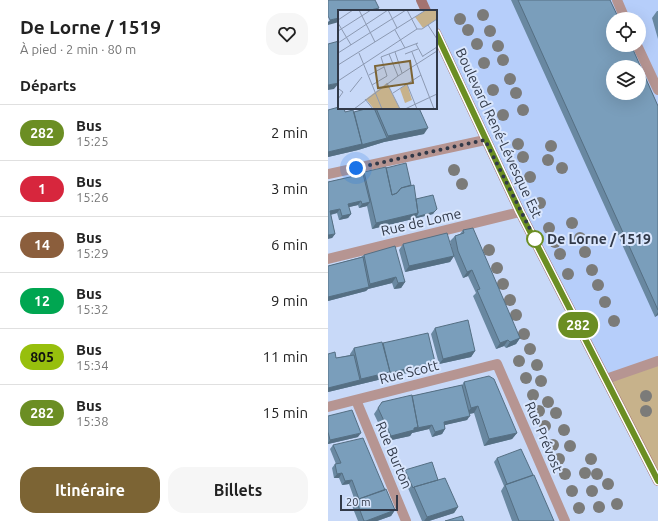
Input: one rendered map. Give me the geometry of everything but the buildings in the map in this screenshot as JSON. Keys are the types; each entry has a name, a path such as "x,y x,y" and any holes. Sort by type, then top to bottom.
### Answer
{"main road":[{"path":"421,0 426,10"},
{"name":"Boulevard René-Lévesque Est","path":"437,35 520,212 658,481"}],"street":[{"path":"617,0 622,12"},
{"path":"640,52 658,90"},
{"path":"328,174 485,140"},
{"name":"Rue de Lome","path":"328,259 520,212"},
{"path":"606,379 658,361"},
{"name":"Rue Scott","path":"328,407 497,364"},
{"name":"Rue Prévost","path":"497,364 565,521"},
{"name":"Rue Burton","path":"356,400 406,521"}],"shaded area":[{"path":"421,0 658,0 658,361 606,379 437,35 437,10 426,10"},
{"path":"658,361 658,481 606,379"}],"bus line":[{"name":"282","path":"437,35 520,212 658,481"}],"place":[{"name":"De Lorne / 1519","path":"535,239"}],"route":[{"path":"356,168 485,140 520,212 535,239"}]}
